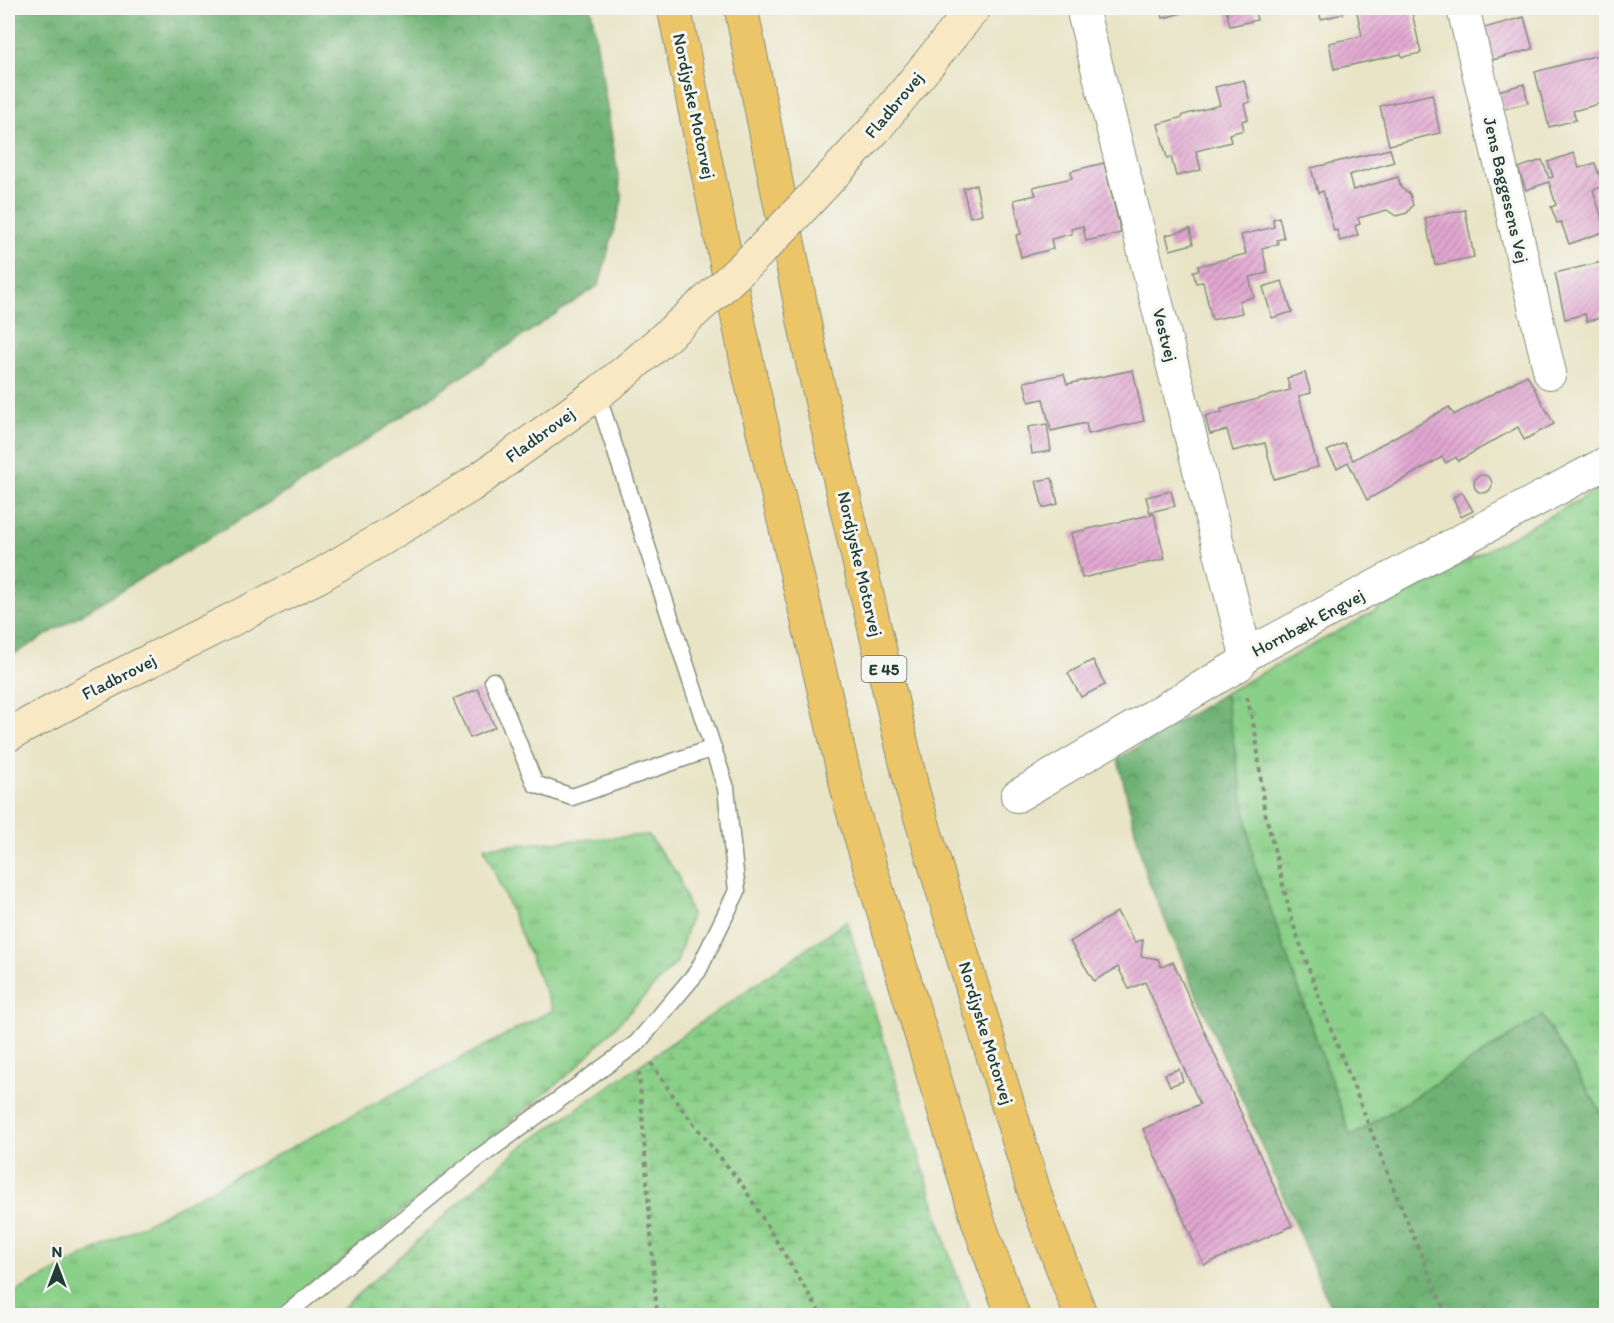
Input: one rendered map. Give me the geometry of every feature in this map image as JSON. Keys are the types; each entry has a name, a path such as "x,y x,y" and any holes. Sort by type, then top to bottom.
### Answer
{"highway":[{"name":"Nordjyske Motorvej","path":"674,8 749,372 852,808 979,1224 1013,1316"},
{"name":"Nordjyske Motorvej","path":"741,8 812,356 913,792 1037,1201 1081,1316"}],"main road":[{"name":"Fladbrovej","path":"8,735 113,679 319,576 470,486 597,394 691,315 817,193 876,128 974,8"}],"street":[{"name":"Jens Baggesens Vej","path":"1463,8 1550,373"},
{"name":"Vestvej","path":"1084,16 1243,660"},
{"name":"Hornbæk Engvej","path":"1017,796 1243,660 1606,463"}],"lane":[{"path":"284,1316 477,1159 637,1043 698,971 737,891 726,788 597,394"},
{"path":"493,681 535,784 572,797 713,748"}],"path":[{"path":"1243,660 1256,736 1264,808 1292,921 1328,1022 1447,1316"},
{"path":"637,1043 657,1316"},
{"path":"637,1043 682,1109 743,1186 822,1316"}],"green space":[{"path":"8,8 591,8 622,200 599,285 308,479 8,658"},
{"path":"1606,485 1606,1120 1542,1016 1351,1137 1254,863 1225,693"},
{"path":"1225,693 1254,863 1351,1137 1542,1016 1606,1120 1606,1315 1334,1315 1146,875 1118,759"},
{"path":"648,835 678,875 691,915 677,962 577,1067 277,1315 8,1316 8,1296 553,1010 484,847"},
{"path":"847,921 951,1259 972,1315 335,1315 516,1151"}],"building":[{"path":"1146,8 1161,8 1147,12"},
{"path":"1161,8 1201,8 1163,18"},
{"path":"1226,8 1254,8 1257,20 1230,26"},
{"path":"1318,8 1342,8 1343,14 1321,19"},
{"path":"1356,8 1411,8 1421,53 1402,57 1401,54 1334,69 1329,43 1362,36"},
{"path":"1524,17 1533,49 1492,60 1484,28"},
{"path":"1606,53 1606,102 1573,111 1576,120 1549,127 1535,72"},
{"path":"1244,80 1250,102 1244,104 1248,119 1242,121 1244,130 1229,134 1231,142 1196,151 1201,170 1176,176 1171,157 1167,158 1158,124 1220,105 1215,87"},
{"path":"1524,84 1528,103 1503,109 1498,91"},
{"path":"1432,94 1440,133 1389,145 1380,106"},
{"path":"1390,149 1394,162 1349,175 1353,190 1398,177 1401,188 1410,194 1413,205 1407,213 1396,216 1387,210 1358,218 1360,224 1355,226 1358,235 1340,241 1337,230 1334,231 1323,191 1318,193 1311,168"},
{"path":"1574,153 1579,168 1595,163 1603,186 1593,190 1606,231 1569,244 1561,222 1557,223 1551,207 1556,205 1549,182 1526,190 1518,168 1542,160 1549,178 1553,177 1548,162"},
{"path":"1104,163 1121,233 1086,241 1083,226 1071,229 1072,234 1051,239 1053,249 1021,257 1016,235 1021,234 1014,200 1036,195 1033,187 1072,178 1071,171"},
{"path":"976,185 982,214 970,217 963,188"},
{"path":"1465,210 1474,257 1435,265 1425,218"},
{"path":"1279,217 1284,238 1277,240 1278,244 1262,248 1268,273 1249,277 1254,297 1239,301 1242,313 1212,320 1203,282 1196,283 1193,271 1199,270 1198,266 1246,254 1241,235 1274,227 1273,219"},
{"path":"1190,229 1193,244 1170,250 1166,235"},
{"path":"1606,261 1606,310 1600,312 1601,318 1587,321 1585,314 1565,319 1555,273"},
{"path":"1282,281 1292,312 1272,318 1263,287"},
{"path":"1133,370 1144,421 1088,434 1086,423 1051,431 1043,399 1029,402 1024,382 1064,374 1067,384"},
{"path":"1305,373 1311,393 1299,396 1318,467 1274,479 1265,443 1233,451 1227,430 1210,434 1205,416 1222,412 1221,409 1290,390 1287,378"},
{"path":"1527,375 1554,424 1524,440 1518,427 1458,461 1456,457 1446,463 1442,457 1367,500 1348,462 1337,468 1327,451 1344,443 1353,460 1449,407 1454,415"},
{"path":"1047,424 1051,451 1032,454 1028,427"},
{"path":"1483,475 1489,478 1492,484 1489,490 1483,493 1477,490 1474,484 1477,478"},
{"path":"1052,478 1058,504 1043,508 1036,481"},
{"path":"1171,491 1175,506 1150,512 1146,497"},
{"path":"1462,492 1473,511 1461,517 1453,497"},
{"path":"1154,514 1165,559 1082,578 1071,533"},
{"path":"1093,660 1105,685 1081,697 1068,673"},
{"path":"478,689 495,727 470,738 453,699"},
{"path":"1117,912 1135,942 1143,940 1141,956 1158,959 1161,967 1173,962 1292,1226 1204,1265 1143,1129 1200,1104 1145,982 1129,989 1118,967 1094,981 1070,942"},
{"path":"1179,1069 1183,1081 1170,1086 1165,1074"}]}
